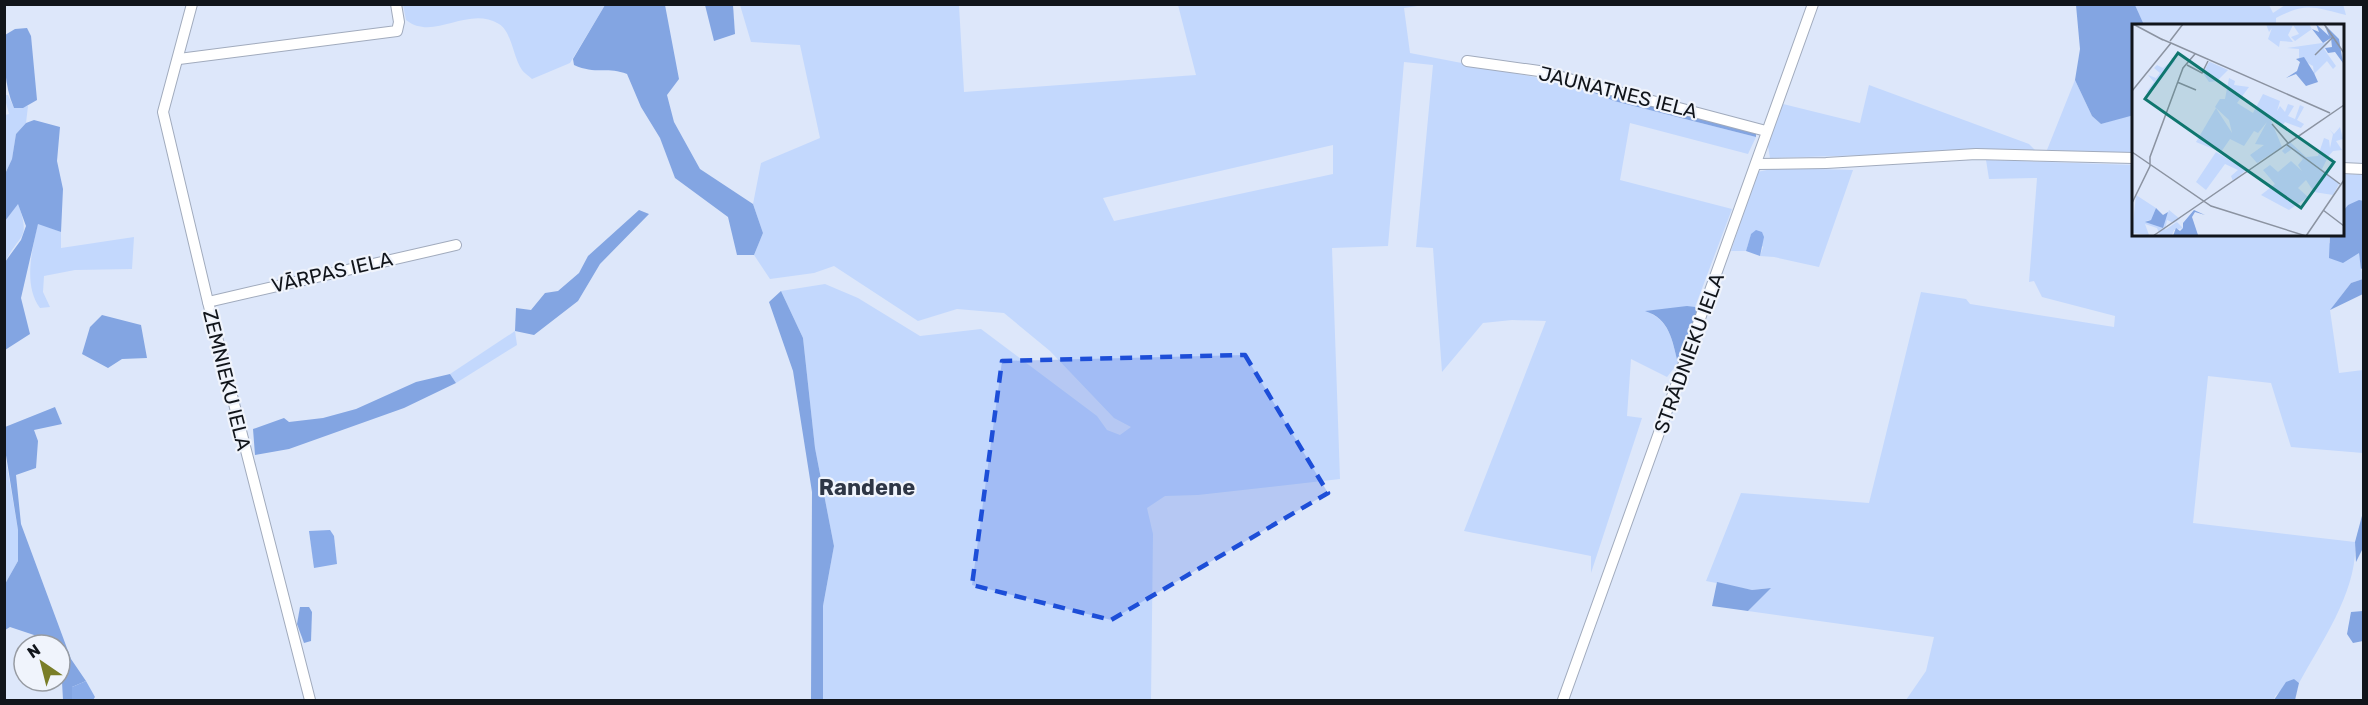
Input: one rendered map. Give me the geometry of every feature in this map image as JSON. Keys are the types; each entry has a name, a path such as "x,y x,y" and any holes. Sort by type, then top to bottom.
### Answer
{"street":[{"name":"ZEMNIEKU IELA","path":"192,4 163,112 208,302 310,700"},
{"path":"179,59 397,31 399,22 396,4"},
{"name":"STRĀDNIEKU IELA","path":"1563,700 1813,4"},
{"name":"JAUNATNES IELA","path":"1467,61 1539,71 1766,131"},
{"path":"1755,164 1826,163 1976,154 2132,158"},
{"path":"2344,168 2364,169"},
{"name":"VĀRPAS IELA","path":"208,302 456,245"}],"highlighted area":[{"path":"1245,355 1328,493 1111,620 972,585 1002,361"}],"shaded area":[{"path":"2343,4 2346,15 2318,8 2303,8 2276,18 2276,24 2143,24 2135,5 2269,5 2273,13 2285,5"},
{"path":"403,5 605,5 570,63 532,79 522,70 507,33 499,24 487,19 475,18 439,26 417,26 406,20"},
{"path":"605,5 665,5 679,79 667,95 674,122 700,169 753,204 763,233 754,255 737,255 728,217 675,178 660,138 641,107 627,74 589,70 574,65 573,59"},
{"path":"705,5 733,5 735,34 714,41"},
{"path":"740,5 959,5 964,92 1196,75 1178,5 1424,5 1404,8 1410,53 1575,85 1614,101 1756,137 1748,154 1630,123 1620,180 1732,209 1695,307 1646,311 1660,320 1669,332 1678,363 1667,377 1631,359 1627,416 1642,418 1591,573 1591,556 1464,531 1546,321 1512,320 1483,323 1442,372 1433,248 1416,247 1433,65 1404,62 1388,246 1332,248 1340,479 1198,495 1165,496 1147,508 1153,534 1151,700 823,700 823,606 834,546 815,448 803,338 781,291 825,284 858,298 920,336 981,329 1097,416 1107,430 1120,435 1131,427 1114,418 1050,351 1004,313 957,309 918,321 834,266 814,273 770,279 754,255 763,233 753,204 761,163 820,138 800,45 751,42","holes":["1333,145 1333,174 1114,221 1103,198"]},
{"path":"2076,5 2135,5 2144,24 2132,24 2132,116 2101,124 2092,116 2075,80 2080,49"},
{"path":"27,28 31,36 37,100 23,108 14,108 6,81 5,35 15,29"},
{"path":"2075,80 2092,116 2101,124 2132,115 2132,154 2047,150"},
{"path":"1575,85 1756,132 1756,137 1614,101"},
{"path":"1869,85 2029,144 2035,150 1770,158 1767,140 1779,103 1860,123"},
{"path":"4,95 8,95 14,108 28,106 26,123 16,134 12,159 5,174 5,115 9,114"},
{"path":"34,120 60,127 57,161 63,189 61,232 38,224 21,298 30,334 5,350 5,262 21,240 26,226 18,204 5,221 5,174 12,159 16,134 26,123"},
{"path":"1986,160 2132,165 2132,236 2330,236 2329,243 2359,253 2363,279 2351,283 2330,310 2339,373 2363,370 2363,453 2291,447 2271,383 2208,376 2193,523 2355,542 2351,578 2328,633 2299,683 2294,679 2275,696 2274,700 1906,700 1926,671 1934,637 1748,611 1770,588 1752,590 1706,581 1741,493 1869,503 1921,292 1966,299 1970,304 2114,327 2115,316 2042,297 2034,281 2029,282 2037,178 1989,179"},
{"path":"1777,168 1853,170 1819,267 1760,256 1763,247 1751,234 1746,251 1731,251 1757,172"},
{"path":"2344,174 2364,175 2363,201 2348,205 2344,210"},
{"path":"2359,200 2364,201 2364,267 2361,269 2359,253 2343,263 2329,258 2330,236 2344,236 2344,210 2348,205"},
{"path":"18,203 24,230 5,262 5,221"},
{"path":"639,210 649,214 600,264 578,301 534,335 515,331 516,308 531,310 545,293 558,291 579,273 588,256"},
{"path":"38,223 61,232 61,248 134,237 132,269 75,270 44,276 43,292 50,307 40,308 35,299 30,278"},
{"path":"1756,230 1762,232 1764,237 1760,256 1746,251 1751,234"},
{"path":"2363,279 2363,294 2330,310 2351,283"},
{"path":"781,291 803,338 815,448 834,546 823,606 823,700 811,700 812,492 793,371 769,302"},
{"path":"1695,307 1698,312 1678,363 1669,331 1660,319 1645,311"},
{"path":"102,315 141,325 147,358 122,359 108,368 82,354 90,327"},
{"path":"515,331 517,345 456,383 450,374"},
{"path":"450,374 456,383 404,408 289,449 255,455 253,429 284,418 289,422 323,418 356,409 416,382"},
{"path":"55,407 62,424 34,430 38,441 36,468 16,475 21,524 61,633 28,633 10,627 5,630 5,584 18,561 18,530 5,449 5,427"},
{"path":"4,449 18,530 18,561 5,584"},
{"path":"2363,512 2363,548 2356,562 2355,542"},
{"path":"330,530 334,536 337,564 314,568 309,531"},
{"path":"1717,582 1752,590 1771,588 1748,611 1712,606"},
{"path":"300,607 309,607 312,612 311,641 304,643 297,624"},
{"path":"2363,611 2363,641 2353,643 2347,634 2351,612"},
{"path":"72,660 86,681 72,687"},
{"path":"2294,679 2299,683 2295,700 2274,700 2286,682"},
{"path":"86,681 95,697 93,700 72,700 72,687"},
{"path":"63,693 72,693 72,700 63,700"}],"district":[{"name":"Randene","path":"867,487"}]}
